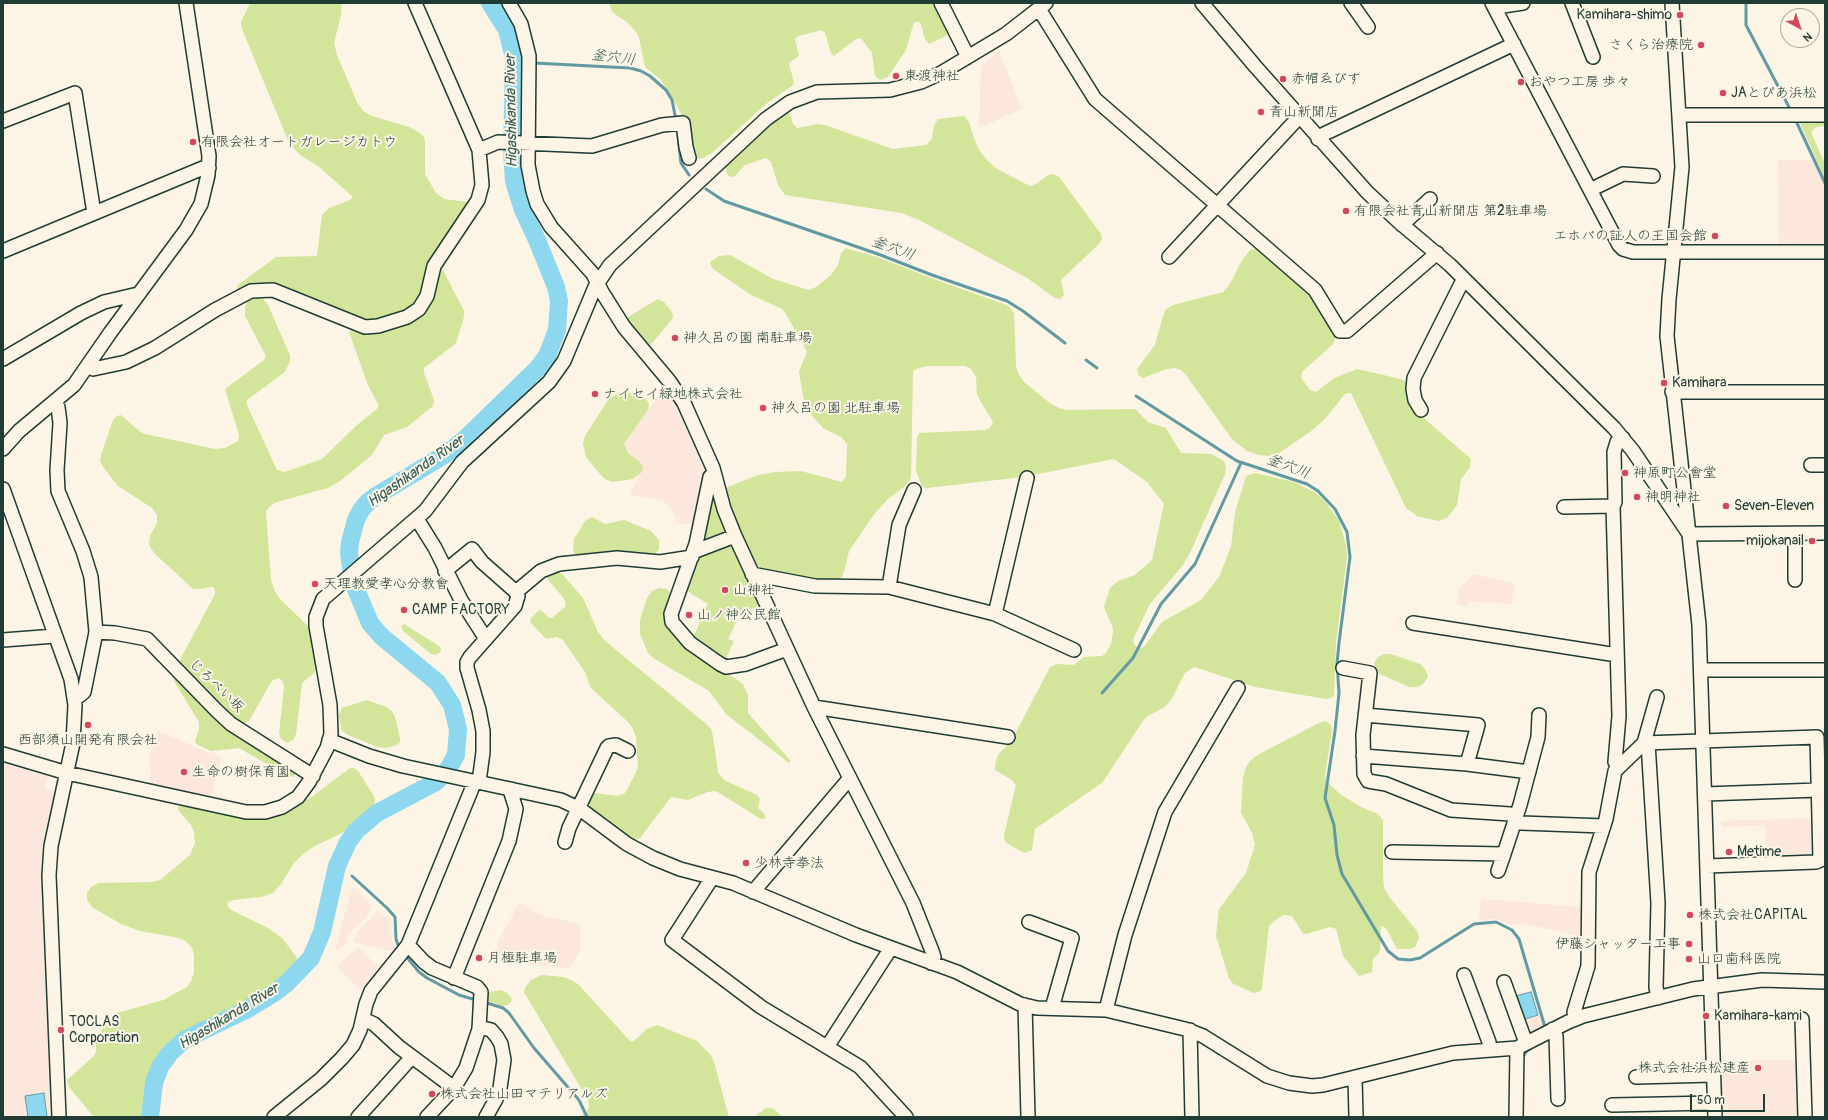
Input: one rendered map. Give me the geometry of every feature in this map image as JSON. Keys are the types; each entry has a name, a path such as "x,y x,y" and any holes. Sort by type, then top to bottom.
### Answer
{"street":[{"path":"3,449 19,431 74,386 138,294 192,222 204,195 209,168 208,146 186,3"},
{"path":"88,366 93,369 126,362 155,348 215,310 251,291 273,290 365,327 378,326 413,313 419,309 427,296 436,261 478,200 482,185 478,150 415,3"},
{"path":"510,3 521,24 529,56 524,143 529,178 543,216 593,274 631,336 670,382 681,397 690,414 714,473 724,509 735,536 814,707 913,903 934,957 932,963"},
{"path":"941,3 968,57"},
{"path":"1202,3 1318,139 1367,192 1402,225 1437,253 1623,438 1689,534"},
{"path":"1351,3 1368,27"},
{"path":"1523,3 1494,7 1622,249 1633,252 1825,252"},
{"path":"1572,3 1593,57"},
{"path":"1672,3 1682,182 1667,324 1672,392 1699,625 1715,1117"},
{"path":"3,754 67,773 256,813 274,810 290,802 304,790 313,776 324,755 329,740 331,712 316,626 316,617 322,599 417,518 432,503 448,478 462,462 540,390 557,372 569,350 598,283 619,256 781,107 798,98 817,92 885,90 911,86 931,78 968,57 1012,29 1043,6 1095,100 1315,290 1340,331 1347,331 1437,253"},
{"path":"1318,139 1324,134 1514,44"},
{"path":"3,121 75,93 94,213"},
{"path":"1679,115 1825,115"},
{"path":"1169,257 1299,117"},
{"path":"478,150 498,142 592,146 608,143 649,129 683,123 689,158"},
{"path":"3,251 203,168 209,168"},
{"path":"1590,190 1623,174 1653,176"},
{"path":"1402,225 1430,199"},
{"path":"1421,410 1414,395 1414,378 1461,284 1465,280"},
{"path":"3,359 81,313 104,302 138,294"},
{"path":"1672,392 1825,392"},
{"path":"54,402 58,407 60,423 57,470 58,491 83,551 91,577 96,632 84,692 75,699"},
{"path":"1619,767 1615,762 1619,716 1613,506 1615,502 1614,452 1617,442 1623,438"},
{"path":"1812,465 1825,465"},
{"path":"714,473 710,477 692,554 671,618 690,643 726,667 746,664 787,649"},
{"path":"995,614 1027,478"},
{"path":"3,489 70,679 75,699 75,730 51,846 49,875 59,1117"},
{"path":"889,587 899,525 914,490"},
{"path":"1564,507 1613,506"},
{"path":"417,518 435,548 445,571 461,600 486,639"},
{"path":"1795,533 1795,580"},
{"path":"1689,534 1825,533"},
{"path":"516,592 541,571 560,564 617,558 660,562 692,554 735,536"},
{"path":"274,1117 307,1091 342,1058 357,1038 368,997 375,985 408,944 477,782 483,752 483,731 480,710 467,668 470,657 515,606 518,596 516,592 482,562 472,549 445,571"},
{"path":"752,574 815,586 889,587 995,614 1074,650"},
{"path":"1413,623 1617,655"},
{"name":"じろべい坂","path":"96,632 115,633 147,638 231,724 313,776"},
{"path":"3,640 55,636"},
{"path":"1343,668 1370,673 1365,716 1363,756 1364,774 1371,782 1386,784 1451,810 1510,814 1521,822 1604,826"},
{"path":"1700,670 1825,670"},
{"path":"1106,1010 1125,935 1165,812 1238,688"},
{"path":"1657,697 1646,743 1658,903 1656,988 1658,998"},
{"path":"814,707 1008,737"},
{"path":"1498,871 1516,818 1529,772 1538,737 1539,715"},
{"path":"1365,716 1478,725 1467,764"},
{"path":"1575,1018 1574,1012 1588,966 1589,872 1604,826 1615,771 1646,743 1817,737 1818,790 1823,859 1816,862 1707,866"},
{"path":"329,740 386,762 552,797 578,808 615,836 640,852 666,864 733,883 856,935 968,977 1024,1006 1106,1010 1190,1030 1203,1036 1257,1071 1278,1080 1300,1085 1323,1085 1452,1053 1490,1050 1521,1045 1575,1018 1710,987 1762,980 1825,982"},
{"path":"565,842 569,828 607,748 609,746 616,745 628,751"},
{"path":"1363,756 1467,764 1529,772"},
{"path":"753,892 850,778"},
{"path":"454,978 509,841 516,808 510,793 512,789"},
{"path":"1704,794 1818,790"},
{"path":"1392,852 1504,854"},
{"path":"712,878 672,940 761,1007 860,1067 906,1117"},
{"path":"1029,922 1072,938 1052,1008"},
{"path":"408,944 424,962 441,973 481,990 479,1027 466,1068 454,1088 427,1117"},
{"path":"827,1047 891,948"},
{"path":"1464,975 1489,1042 1490,1050"},
{"path":"1504,982 1521,1045 1516,1117"},
{"path":"1024,1006 1028,1117"},
{"path":"363,1019 374,1024 392,1042 454,1088"},
{"path":"1802,1020 1805,1117"},
{"path":"479,1027 491,1030 497,1037 501,1044 504,1060 500,1088 486,1117"},
{"path":"1553,1029 1556,1036 1558,1099"},
{"path":"1190,1030 1192,1117"},
{"path":"358,1117 412,1057"},
{"path":"1636,1077 1713,1075"},
{"path":"1355,1077 1356,1117"},
{"path":"1612,1105 1714,1103"}],"shaded area":[{"path":"999,51 1022,109 979,128 981,66"},
{"path":"1778,160 1813,160 1825,186 1825,248 1779,248"},
{"path":"666,385 679,405 708,472 694,523 677,524 675,515 663,500 630,495 643,467 640,462 628,453 624,444"},
{"path":"1473,574 1516,584 1511,604 1469,601 1467,607 1456,604 1460,588"},
{"name":"生命の樹保育園","path":"158,731 210,753 215,752 215,755 222,758 210,799 151,786 150,755"},
{"path":"3,763 48,776 44,788 56,792 45,845 42,875 52,1117 3,1117"},
{"path":"1815,818 1817,857 1766,859 1765,825 1722,827 1721,821"},
{"path":"352,887 371,904 367,917 348,934 346,944 335,951"},
{"path":"1481,899 1584,907 1584,937 1521,923 1511,925 1496,919 1479,920"},
{"path":"520,902 540,915 575,923 580,926 580,950 569,968 506,962 501,958 498,952 498,941"},
{"path":"378,911 389,920 390,935 395,947 393,952 353,942 356,934"},
{"path":"358,947 381,970 360,990 337,966"},
{"path":"1533,990 1544,1028 1527,1037 1514,996"},
{"name":"株式会社浜松建産","path":"1800,1060 1801,1117 1721,1117 1719,1061"}],"green space":[{"path":"250,3 342,3 341,15 334,43 337,55 357,102 363,111 372,116 409,127 420,133 424,137 425,142 425,174 436,193 444,199 468,202 469,205 420,300 405,313 366,322 285,290 239,291 237,289 238,285 276,257 317,256 322,215 329,208 350,200 353,197 318,166 300,155 289,143 242,29 241,22"},
{"path":"609,3 938,3 950,30 946,36 929,44 925,39 920,22 914,22 906,50 888,77 880,80 875,76 872,53 861,38 856,39 834,56 831,53 825,33 822,30 798,36 795,39 799,56 789,63 794,83 792,86 766,104 713,152 704,158 696,159 694,158 684,119 673,99 661,80 645,67 639,38 636,32 628,23 612,12"},
{"path":"786,111 789,112 793,124 797,128 818,124 825,125 893,149 926,145 932,139 934,126 938,119 964,116 969,122 979,150 997,169 1030,186 1034,185 1050,174 1056,175 1060,178 1101,234 1102,239 1099,244 1061,280 1064,295 1060,299 1055,298 1027,278 921,221 902,213 785,195 778,185 771,162 766,158 745,165 734,177 728,176 725,165 777,117"},
{"path":"1825,120 1825,126 1816,127 1811,132 1825,164 1825,179 1800,123 1802,121"},
{"path":"1258,247 1310,293 1336,336 1333,344 1302,372 1301,378 1310,390 1316,392 1334,378 1357,369 1401,379 1407,383 1418,412 1471,459 1470,467 1461,479 1457,505 1447,518 1438,521 1417,516 1406,508 1351,393 1344,395 1325,419 1310,432 1279,453 1269,456 1259,455 1247,451 1232,439 1181,370 1175,368 1167,369 1143,378 1138,375 1137,369 1155,345 1166,309 1173,305 1223,292 1230,284 1241,262 1250,250"},
{"path":"846,248 877,257 1009,306 1014,313 1016,367 1019,375 1024,382 1051,404 1067,410 1135,409 1148,422 1166,428 1181,453 1211,454 1224,461 1226,467 1225,474 1190,553 1183,565 1150,604 1134,637 1133,642 1136,647 1142,648 1162,622 1201,600 1219,577 1231,547 1235,512 1246,476 1255,473 1294,482 1316,493 1325,501 1339,521 1346,545 1347,557 1336,643 1334,696 1326,699 1255,687 1194,667 1185,673 1171,700 1165,707 1148,716 1143,721 1102,783 1035,829 1032,850 1024,853 1008,844 1005,841 1004,835 1016,785 1012,780 995,770 998,755 1012,740 1050,667 1057,664 1074,665 1084,657 1102,656 1106,653 1111,644 1113,632 1113,628 1104,607 1110,588 1118,581 1135,575 1152,560 1164,504 1147,482 1114,459 1023,477 927,488 922,487 916,471 917,438 919,433 985,430 990,428 993,422 977,395 976,377 970,368 965,366 927,366 913,371 911,478 905,486 888,499 875,513 849,551 841,578 836,582 829,584 763,571 752,559 729,508 726,491 728,487 758,475 775,472 801,471 842,482 846,477 847,444 841,437 823,428 805,408 799,372 807,352 786,314 782,309 751,295 713,269 710,262 719,256 730,255 773,279 809,290 816,287 831,275 838,265 841,253"},
{"path":"439,269 443,270 464,311 464,317 456,343 424,368 424,373 434,400 433,406 407,427 384,435 372,455 340,481 328,488 277,502 270,506 266,511 271,580 275,592 282,601 308,626 311,633 317,666 314,673 302,683 296,734 293,740 287,743 281,739 279,733 284,687 283,682 279,678 273,680 270,684 249,721 241,725 238,724 180,667 179,662 215,594 215,591 213,587 193,589 154,553 149,545 150,536 157,523 157,515 152,508 118,486 103,467 100,461 101,455 113,420 117,416 121,415 139,431 145,434 215,449 225,448 238,441 239,435 225,389 264,360 266,356 245,316 245,308 248,300 256,297 263,299 268,305 290,355 290,361 285,372 247,400 247,405 277,470 285,472 322,459 357,425 378,408 378,404 368,385 349,332 354,329 408,321"},
{"path":"658,299 664,302 672,312 673,318 650,345 645,344 627,321 628,317"},
{"path":"619,392 642,396 649,404 648,410 624,444 628,453 640,462 643,467 642,472 633,479 612,482 605,479 586,457 583,443 585,436 608,400"},
{"path":"713,499 727,531 726,536 700,542 709,501"},
{"path":"592,517 605,524 624,520 651,531 659,540 659,550 652,556 638,551 633,555 578,559 573,551 574,539 585,521"},
{"path":"726,543 735,550 759,603 756,607 733,618 737,620 728,639 734,641 724,663 692,640 708,604 690,593 685,587 694,558"},
{"path":"557,571 562,574 583,598 598,632 604,640 711,729 718,773 724,780 757,795 760,799 758,808 765,815 765,819 761,819 716,791 707,792 688,800 671,797 640,838 632,841 587,807 594,793 617,796 625,793 638,768 636,737 629,723 591,688 585,672 563,640 557,637 546,639 530,622 531,618 538,611 541,610 549,618 552,618 566,606 565,600 547,578 547,575"},
{"path":"659,588 667,589 672,596 668,614 695,651 743,684 748,695 748,713 790,760 789,763 726,714 709,691 653,658 648,653 640,634 640,620 647,598 652,591"},
{"path":"404,624 439,646 441,648 440,653 435,655 431,654 403,631 401,626"},
{"path":"1384,654 1391,654 1420,664 1425,669 1428,676 1424,683 1418,687 1409,687 1380,674 1376,670 1374,663 1378,657"},
{"path":"175,677 296,770 294,777 287,776 239,748 211,751 196,744 195,741 199,729 199,722 174,681"},
{"path":"367,700 386,707 392,711 400,738 400,742 397,745 386,748 377,747 346,734 341,729 339,715 342,708"},
{"path":"1326,721 1331,725 1332,731 1325,775 1326,781 1340,794 1361,807 1378,814 1383,820 1384,888 1390,898 1417,931 1419,938 1415,947 1410,949 1397,949 1386,928 1381,926 1380,952 1373,959 1372,972 1359,976 1343,956 1336,929 1330,927 1306,934 1302,932 1292,916 1284,915 1269,926 1262,988 1261,991 1253,993 1232,983 1229,978 1216,936 1219,909 1246,873 1255,845 1252,833 1241,813 1243,777 1246,767 1251,760 1259,754 1319,723"},
{"path":"350,768 354,768 358,771 375,799 374,806 370,812 342,833 304,853 294,863 281,884 273,893 261,897 233,900 228,902 227,906 231,910 268,928 283,939 297,958 296,965 291,972 271,989 195,1028 180,1037 166,1050 156,1065 149,1082 145,1117 94,1117 69,1087 67,1080 94,1056 96,1052 97,1035 117,1013 163,1000 187,987 194,973 194,955 192,948 186,941 179,938 140,931 121,924 92,907 87,900 87,893 92,886 100,883 152,882 160,880 190,855 195,843 194,832 191,825 178,810 179,805 245,818 266,818 285,812 310,798"},
{"path":"542,975 563,977 578,984 630,1041 634,1041 647,1029 657,1025 697,1041 710,1054 714,1062 729,1117 579,1117 587,1112 589,1106 588,1100 524,992 531,980"},
{"path":"500,990 506,992 511,997 512,1000 508,1005 502,1006 487,1000 487,994"},
{"path":"766,1108 772,1108 783,1117 754,1117"}],"water":[{"path":"1531,992 1538,1015 1522,1020 1515,996"},
{"path":"44,1093 47,1117 28,1117 25,1096"}],"waterway":[{"name":"Higashikanda River","path":"150,1117 154,1083 160,1067 170,1053 183,1041 246,1010 274,993 287,983 311,958 322,932 337,866 348,842 356,831 377,813 436,782 447,771 456,755 458,729 452,705 438,683 381,636 370,623 353,582 349,553 350,542 356,520 361,510 368,502 446,454 466,438 538,368 547,356 557,330 559,301 556,287 523,210 514,181 512,151 514,58 507,30 490,3"},
{"path":"1746,3 1746,25 1790,109"},
{"path":"514,62 522,62"},
{"name":"釜穴川","path":"534,63 630,68 641,71 650,76 666,90 672,100 676,120"},
{"path":"1796,121 1825,183"},
{"name":"釜穴川","path":"677,127 681,163 689,175"},
{"name":"釜穴川","path":"706,189 724,201 878,254 932,275 1007,301 1023,311 1065,343"},
{"name":"釜穴川","path":"1086,360 1097,368"},
{"path":"1136,396 1237,461 1307,484 1318,491 1335,509 1347,532 1350,557 1337,663 1339,693 1325,798 1334,825 1337,855 1342,874 1388,951 1398,959 1410,960 1420,958 1474,924 1496,922 1512,930 1519,939 1545,1027"},
{"path":"1102,693 1133,658 1161,604 1195,564 1241,463"},
{"name":"Higashikanda River","path":"337,863 342,868"},
{"path":"352,876 395,917 396,939 399,948"},
{"path":"405,955 419,972 427,978 459,995 476,1000"},
{"path":"484,1002 503,1008 509,1013 534,1048 579,1100 587,1117"},
{"path":"1522,1058 1532,1047"}],"place":[{"name":"Kamihara-shimo","path":"1680,15"},
{"name":"さくら治療院","path":"1701,45"},
{"name":"東渡神社","path":"896,76"},
{"name":"赤帽ゑびす","path":"1283,79"},
{"name":"おやつ工房 歩々","path":"1521,82"},
{"name":"JAとぴあ浜松","path":"1723,93"},
{"name":"青山新聞店","path":"1261,112"},
{"name":"有限会社オートガレージカトウ","path":"193,142"},
{"name":"有限会社青山新聞店 第2駐車場","path":"1346,211"},
{"name":"エホバの証人の王国会館","path":"1715,236"},
{"name":"神久呂の園 南駐車場","path":"675,338"},
{"name":"Kamihara","path":"1664,383"},
{"name":"ナイセイ緑地株式会社","path":"595,394"},
{"name":"神久呂の園 北駐車場","path":"763,408"},
{"name":"神原町公會堂","path":"1625,473"},
{"name":"神明神社","path":"1637,497"},
{"name":"Seven-Eleven","path":"1726,506"},
{"name":"mijokanail","path":"1812,541"},
{"name":"天理教愛孝心分教會","path":"315,584"},
{"name":"山神社","path":"725,590"},
{"name":"CAMP FACTORY","path":"404,610"},
{"name":"山ノ神公民館","path":"689,615"},
{"name":"西部須山開発有限会社","path":"88,725"},
{"name":"生命の樹保育園","path":"184,772"},
{"name":"Metime","path":"1729,852"},
{"name":"少林寺拳法","path":"746,863"},
{"name":"株式会社CAPITAL","path":"1690,915"},
{"name":"伊藤シャッター工事","path":"1689,944"},
{"name":"月極駐車場","path":"479,958"},
{"name":"山口歯科医院","path":"1689,959"},
{"name":"Kamihara-kami","path":"1706,1016"},
{"name":"TOCLAS Corporation","path":"61,1030"},
{"name":"株式会社浜松建産","path":"1758,1068"},
{"name":"株式会社山田マテリアルズ","path":"432,1094"}]}
